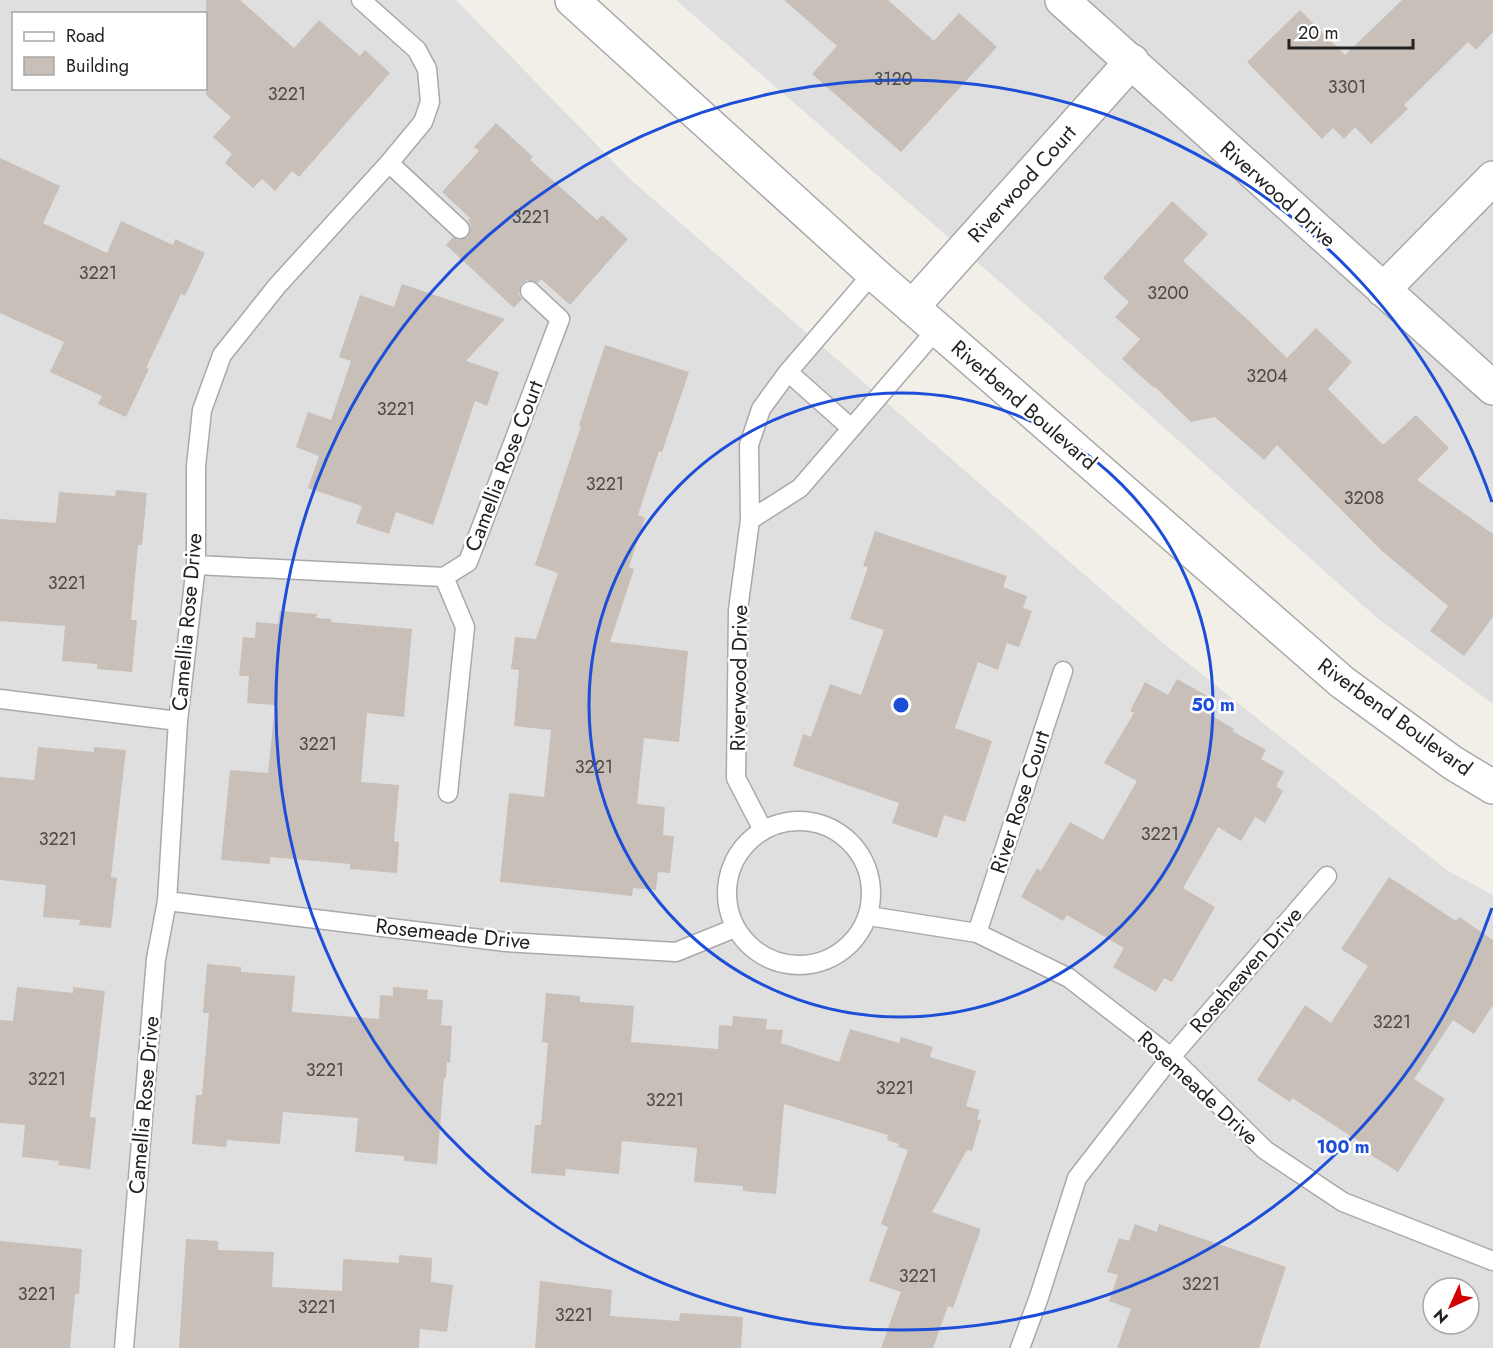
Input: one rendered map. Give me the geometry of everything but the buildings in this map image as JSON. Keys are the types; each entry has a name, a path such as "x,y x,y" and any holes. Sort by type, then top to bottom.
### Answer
{"street":[{"name":"Riverbend Boulevard","path":"572,0 873,273 1342,682 1453,763 1493,787"},
{"name":"Riverwood Drive","path":"1062,0 1493,388"},
{"name":"Riverwood Court","path":"912,307 1132,61"},
{"path":"1383,290 1493,178"}],"lane":[{"name":"Camellia Rose Drive","path":"124,1348 156,959 167,901 178,721 196,565 196,466 202,410 222,355 278,286 423,122 430,102 427,69 417,50 361,0"},
{"path":"389,163 460,229"},
{"name":"Riverwood Drive","path":"763,830 736,778 738,610 750,520 749,445 761,409 788,372 873,273"},
{"name":"Camellia Rose Court","path":"444,577 468,562 560,319 530,291"},
{"path":"750,520 800,488 937,328"},
{"path":"788,372 851,428"},
{"path":"196,565 444,577 465,627 448,793"},
{"name":"River Rose Court","path":"977,933 1063,671"},
{"path":"0,699 178,721"},
{"path":"788,821 813,822 847,838 863,858 872,882 868,916 850,945 836,956 812,965 794,966 769,960 751,948 735,928 728,902 727,885 730,870 742,847 763,830 788,821"},
{"name":"Roseheaven Drive","path":"1020,1348 1039,1298 1077,1178 1171,1058 1327,876"},
{"name":"Rosemeade Drive","path":"167,901 506,942 676,952 735,928"},
{"name":"Rosemeade Drive","path":"868,916 977,933 1069,978 1171,1058 1265,1150 1343,1202 1493,1261"}],"shaded area":[{"path":"0,0 456,0 630,179 1164,644 1448,871 1493,895 1493,1348 0,1348"},
{"path":"676,0 1493,0 1493,704 1377,618 1048,324"}]}
